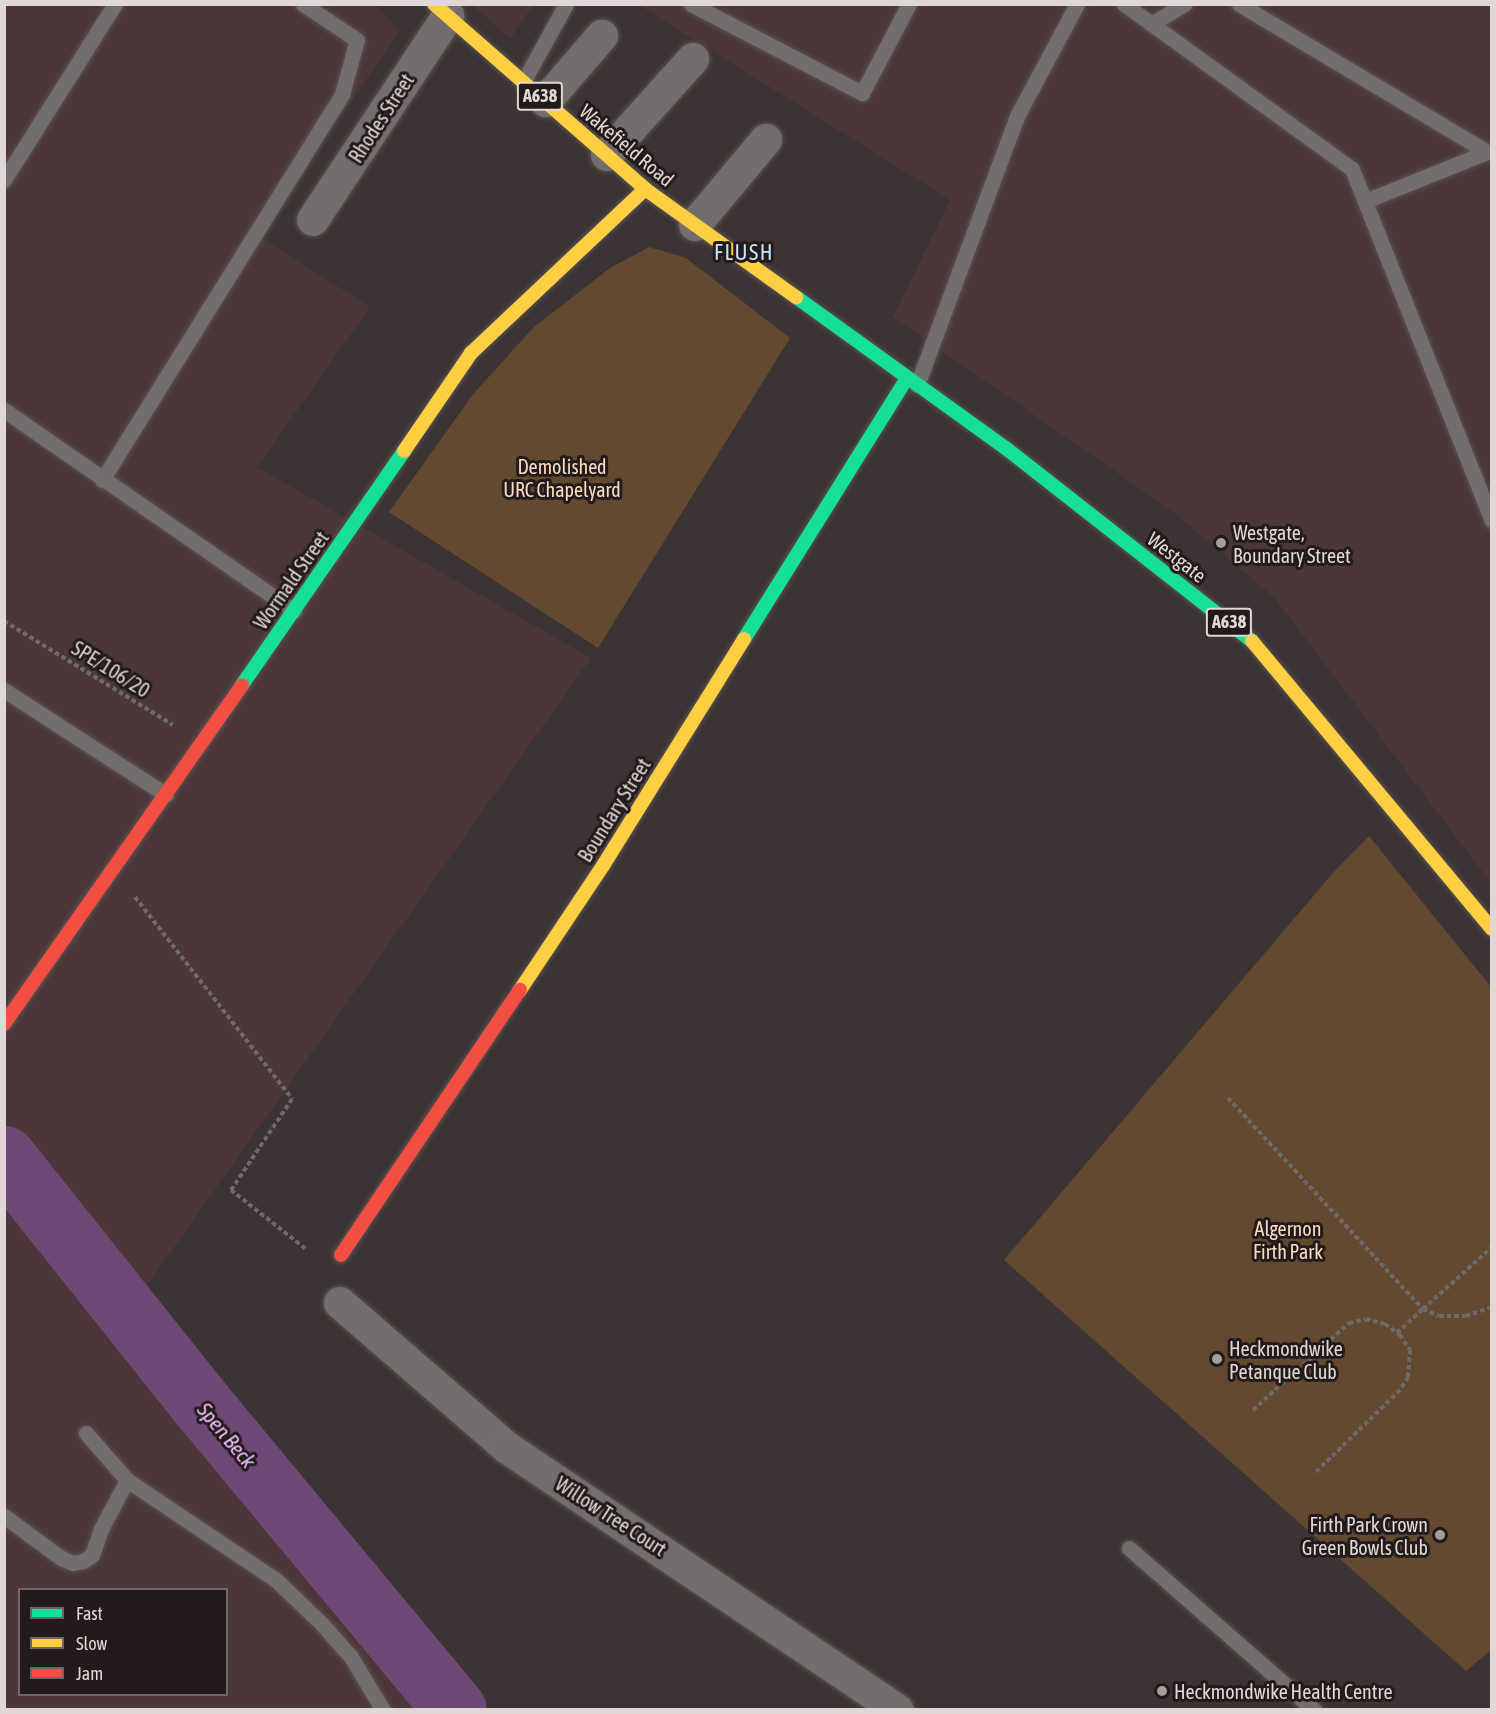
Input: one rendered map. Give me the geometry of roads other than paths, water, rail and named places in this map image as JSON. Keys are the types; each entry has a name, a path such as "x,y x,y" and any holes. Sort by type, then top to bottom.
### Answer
{"street":[{"name":"Wakefield Road","path":"441,10 645,189 805,303"},
{"name":"Rhodes Street","path":"313,220 441,10"},
{"path":"534,91 602,36"},
{"path":"607,155 693,59"},
{"path":"695,225 766,140"},
{"name":"Wormald Street","path":"4,1023 115,871 471,353 645,189"},
{"name":"Westgate","path":"805,303 1007,449 1261,648 1491,929"},
{"name":"Boundary Street","path":"341,1254 604,864 912,381"},
{"name":"Willow Tree Court","path":"340,1303 506,1447 898,1710"}],"lane":[{"path":"4,180 115,4"},
{"path":"102,480 342,94 357,40 303,4"},
{"path":"534,91 566,4"},
{"path":"691,4 862,93 909,4"},
{"path":"912,381 1017,116 1077,4"},
{"path":"1124,4 1352,169 1491,520"},
{"path":"1151,24 1184,4"},
{"path":"1239,4 1487,152 1365,201"},
{"path":"4,410 294,611"},
{"path":"4,690 166,795"},
{"path":"86,1433 127,1480 276,1580 321,1623 351,1658 383,1710"},
{"path":"4,1516 61,1558 83,1561 92,1555 101,1529 127,1480"},
{"path":"1129,1548 1314,1710"}],"waterway":[{"name":"Spen Beck","path":"4,1157 202,1405 455,1710"}],"place":[{"name":"Westgate, Boundary Street","path":"1221,543"},
{"name":"Heckmondwike Petanque Club","path":"1217,1359"},
{"name":"Firth Park Crown Green Bowls Club","path":"1440,1535"},
{"name":"Heckmondwike Health Centre","path":"1162,1691"}],"district":[{"name":"FLUSH","path":"744,253"}],"park label":[{"name":"Demolished URC Chapelyard","path":"562,478"},
{"name":"Algernon Firth Park","path":"1288,1240"}]}
